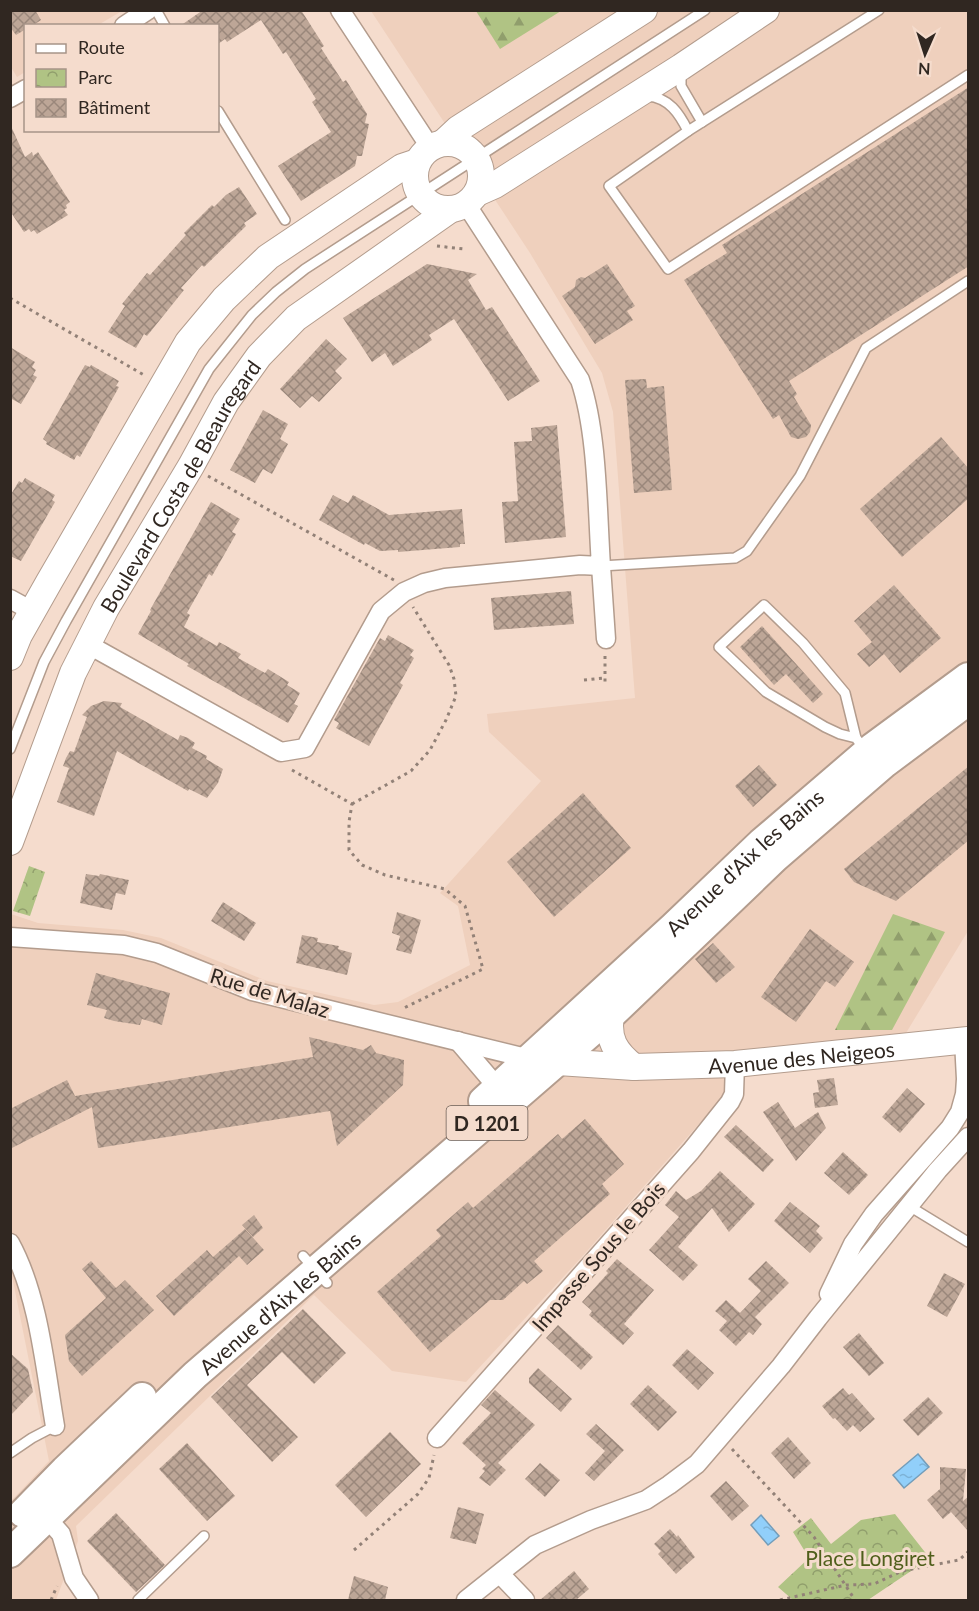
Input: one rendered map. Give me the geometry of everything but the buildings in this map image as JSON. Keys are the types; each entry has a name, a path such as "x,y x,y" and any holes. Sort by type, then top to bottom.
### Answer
{"main road":[{"name":"Avenue d'Aix les Bains","path":"937,711 969,676"},
{"name":"Avenue d'Aix les Bains","path":"10,1553 195,1375 611,1015 702,913 867,753 937,711 969,701"},
{"name":"Avenue d'Aix les Bains","path":"10,1526 65,1470 180,1363 315,1270 575,1015 702,913"},
{"path":"530,1059 558,1062"}],"street":[{"path":"127,24 148,10"},
{"path":"340,10 430,151"},
{"path":"465,202 434,206 420,195 414,173 430,151 458,129 644,10"},
{"name":"Boulevard Costa de Beauregard","path":"10,842 73,673 106,608 191,466 226,402 259,356 305,311 465,202 681,67 766,10"},
{"path":"10,99 24,90"},
{"path":"10,657 19,635 21,605 188,342 225,298 268,257 402,167 430,151 453,142 462,145 477,159 481,176 465,202"},
{"path":"465,202 580,380 586,398 591,428 606,639"},
{"path":"89,645 281,752 305,748 381,611 404,592 424,582 445,578 579,565 601,566"},
{"name":"Rue de Malaz","path":"10,937 124,945 157,953 252,991 530,1059"},
{"path":"611,1015 610,1040 618,1053 634,1067"},
{"path":"818,1318 853,1244 874,1214 950,1128 960,1112 965,1094 966,1040"},
{"name":"Avenue des Neigeos","path":"558,1062 634,1067 735,1064 966,1040"},
{"path":"458,1041 498,1088"},
{"name":"Impasse Sous le Bois","path":"437,1438 716,1120 734,1094 735,1064"},
{"path":"466,1600 535,1545 591,1520 646,1500 697,1464 782,1366 938,1170 969,1137"},
{"path":"10,1243 16,1253 32,1301 55,1426"},
{"path":"46,1517 61,1534 74,1578 85,1596"},
{"path":"500,1574 525,1600"}],"lane":[{"path":"156,10 164,24"},
{"path":"10,749 44,662 209,369 245,323 276,292 305,269 705,10"},
{"path":"879,10 688,131 609,186 668,269 969,75"},
{"path":"681,67 681,86 702,122"},
{"path":"636,95 660,97 678,112 688,131"},
{"path":"219,113 285,220"},
{"path":"601,566 735,558 747,551 800,476 866,348 969,281"},
{"path":"764,605 803,643 845,693 867,753 840,734 825,728 766,692 719,646 764,605"},
{"path":"909,1206 969,1242"},
{"path":"10,1453 55,1426"},
{"path":"138,1600 204,1536"}],"path":[{"path":"432,245 464,249"},
{"path":"10,298 148,378"},
{"path":"206,475 210,468"},
{"path":"605,684 606,639"},
{"path":"584,680 604,678"},
{"path":"286,766 352,804 348,850 362,865 386,875 445,888 465,906 483,969 376,1022"},
{"path":"721,1437 814,1537 855,1600"},
{"path":"354,1550 418,1494 429,1478 437,1438"},
{"path":"780,1600 846,1584 874,1584 902,1571 959,1560 969,1552"}],"shaded area":[{"path":"11,11 122,11 100,24 24,24 24,73 17,77 11,67"},
{"path":"371,11 968,11 968,931 906,1033 764,1050 580,1259 466,1382 392,1371 314,1295 76,1526 78,1541 56,1600 11,1600 10,1502 49,1461 11,1275 11,914 38,923 123,930 161,938 267,981 374,1005 398,1002 470,965 458,906 440,893 541,781 489,732 487,714 635,698 613,412 602,373 530,253"}],"green space":[{"path":"476,11 561,11 500,49"},
{"path":"29,866 45,872 30,916 13,911"},
{"path":"893,914 945,932 892,1030 835,1030"},
{"name":"Place Longiret","path":"895,1514 928,1556 914,1569 868,1600 793,1600 778,1587 809,1558 793,1532 811,1518 831,1544 861,1520"}],"water":[{"path":"918,1454 929,1467 904,1488 893,1475"},
{"path":"761,1515 779,1536 768,1545 751,1525"}]}
